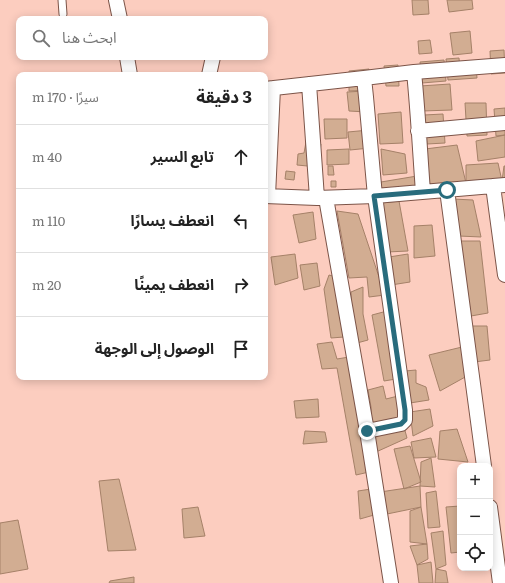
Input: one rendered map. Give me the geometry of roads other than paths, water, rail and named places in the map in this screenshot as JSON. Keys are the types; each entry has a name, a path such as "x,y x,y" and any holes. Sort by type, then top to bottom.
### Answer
{"street":[{"path":"116,0 119,16"},
{"path":"127,60 129,72"},
{"path":"210,72 212,60"},
{"path":"268,124 269,88 414,72 505,65"},
{"path":"414,72 423,192"},
{"path":"364,78 374,196 405,410 405,420 401,424 367,431"},
{"path":"309,84 321,198 367,431 391,583"},
{"path":"418,131 505,123"},
{"path":"268,196 321,198 374,196 499,185 505,275"},
{"path":"447,190 484,463"},
{"path":"493,530 500,583"}],"lane":[{"path":"62,0 63,14"}]}
